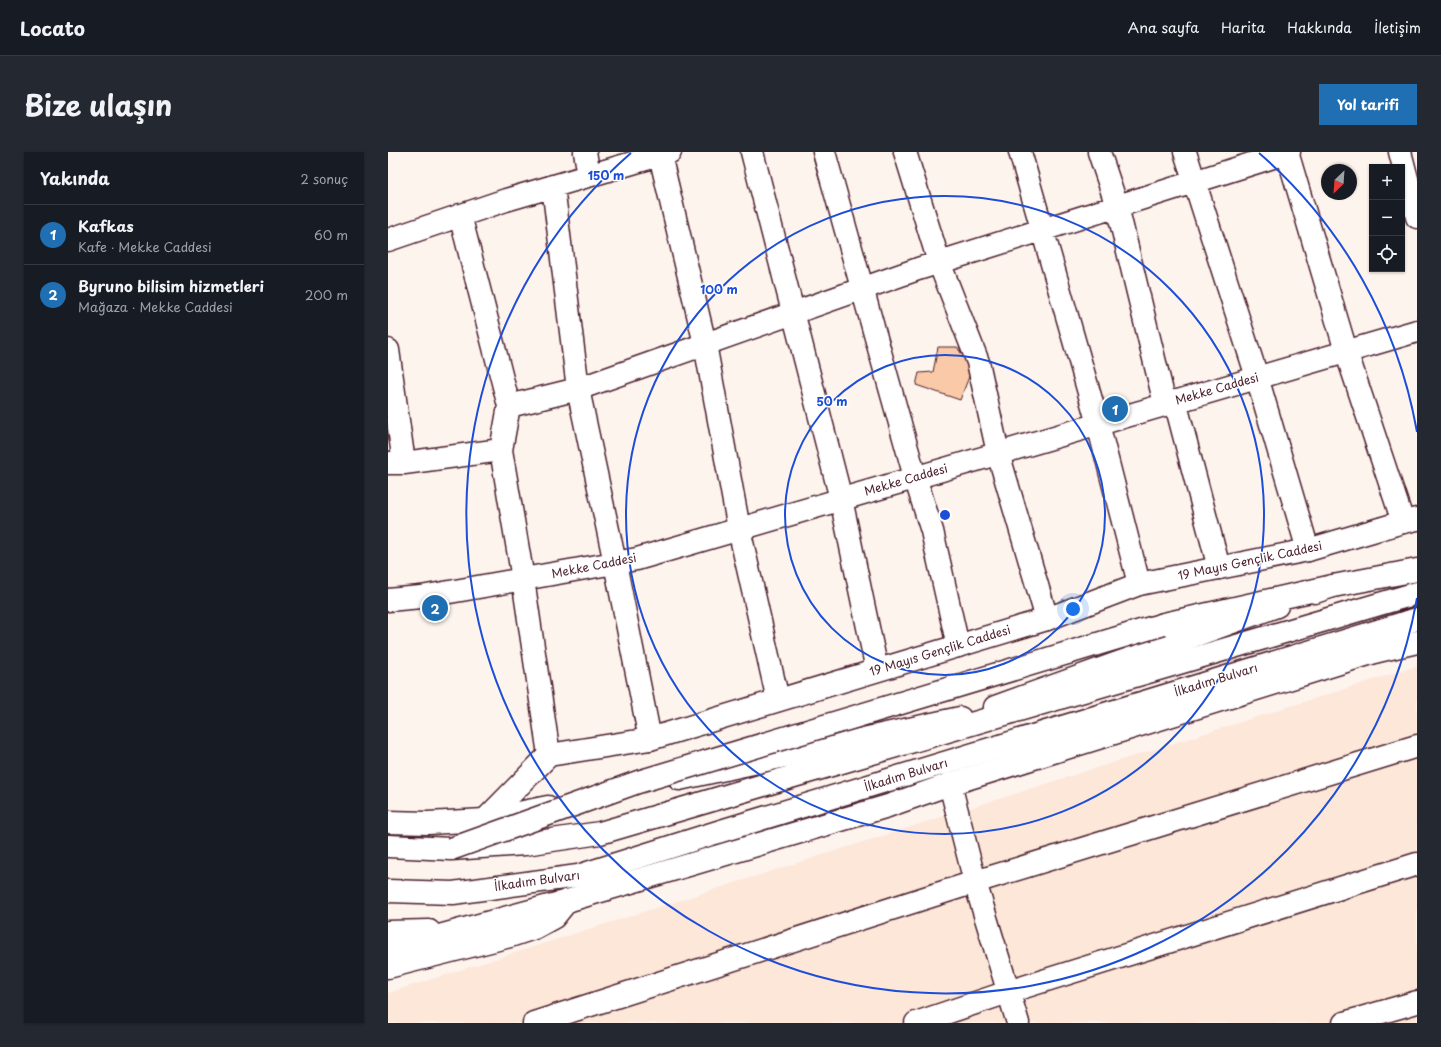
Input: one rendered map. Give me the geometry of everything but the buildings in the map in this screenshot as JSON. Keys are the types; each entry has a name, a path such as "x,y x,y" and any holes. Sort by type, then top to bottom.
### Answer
{"main road":[{"path":"585,152 589,175"},
{"path":"752,152 792,313 841,499 877,670"},
{"path":"824,152 915,477 932,531 958,646"},
{"path":"905,152 939,262 978,362 998,453 1047,619"},
{"path":"1020,152 1098,424 1139,584"},
{"path":"1099,152 1117,206 1170,402 1219,568"},
{"path":"1185,152 1257,377 1308,550"},
{"path":"509,406 578,390 939,262 1288,152 1346,351 1410,520"},
{"path":"1400,152 1417,217"},
{"path":"388,240 460,215 553,186 665,154 705,344 739,529 778,700"},
{"path":"553,186 578,390 615,563 650,739"},
{"path":"460,215 509,406 501,450 523,579 549,755 485,820"},
{"name":"Mekke Caddesi","path":"388,600 421,597 637,559 1417,331"},
{"path":"388,350 396,463 501,450"},
{"name":"19 Mayıs Gençlik Caddesi","path":"549,755 650,739 1047,619 1139,584 1308,550 1410,520"},
{"path":"451,849 638,782 1164,624 1333,586 1417,570"},
{"path":"388,822 428,823 485,820 973,715 1333,586"},
{"path":"388,846 451,849 525,844 600,833 1417,593"},
{"name":"İlkadım Bulvarı","path":"388,891 453,893 578,876 1417,619"},
{"name":"İlkadım Bulvarı","path":"462,930 567,901 888,806 950,784 1378,651 1417,642"},
{"path":"534,1023 975,882 1417,746"},
{"path":"950,784 975,882 1018,1023"},
{"path":"916,1023 1008,992 1417,864"},
{"path":"388,967 510,936 534,928 554,917 567,901"},
{"path":"388,932 462,930"},
{"path":"388,950 462,930"},
{"path":"1344,1023 1417,1002"}],"shaded area":[{"path":"1417,666 1417,1023 388,1023 388,993"}],"place":[{"name":"Kafkas","path":"1115,409"},
{"name":"Byruno bilisim hizmetleri","path":"435,608"}]}
